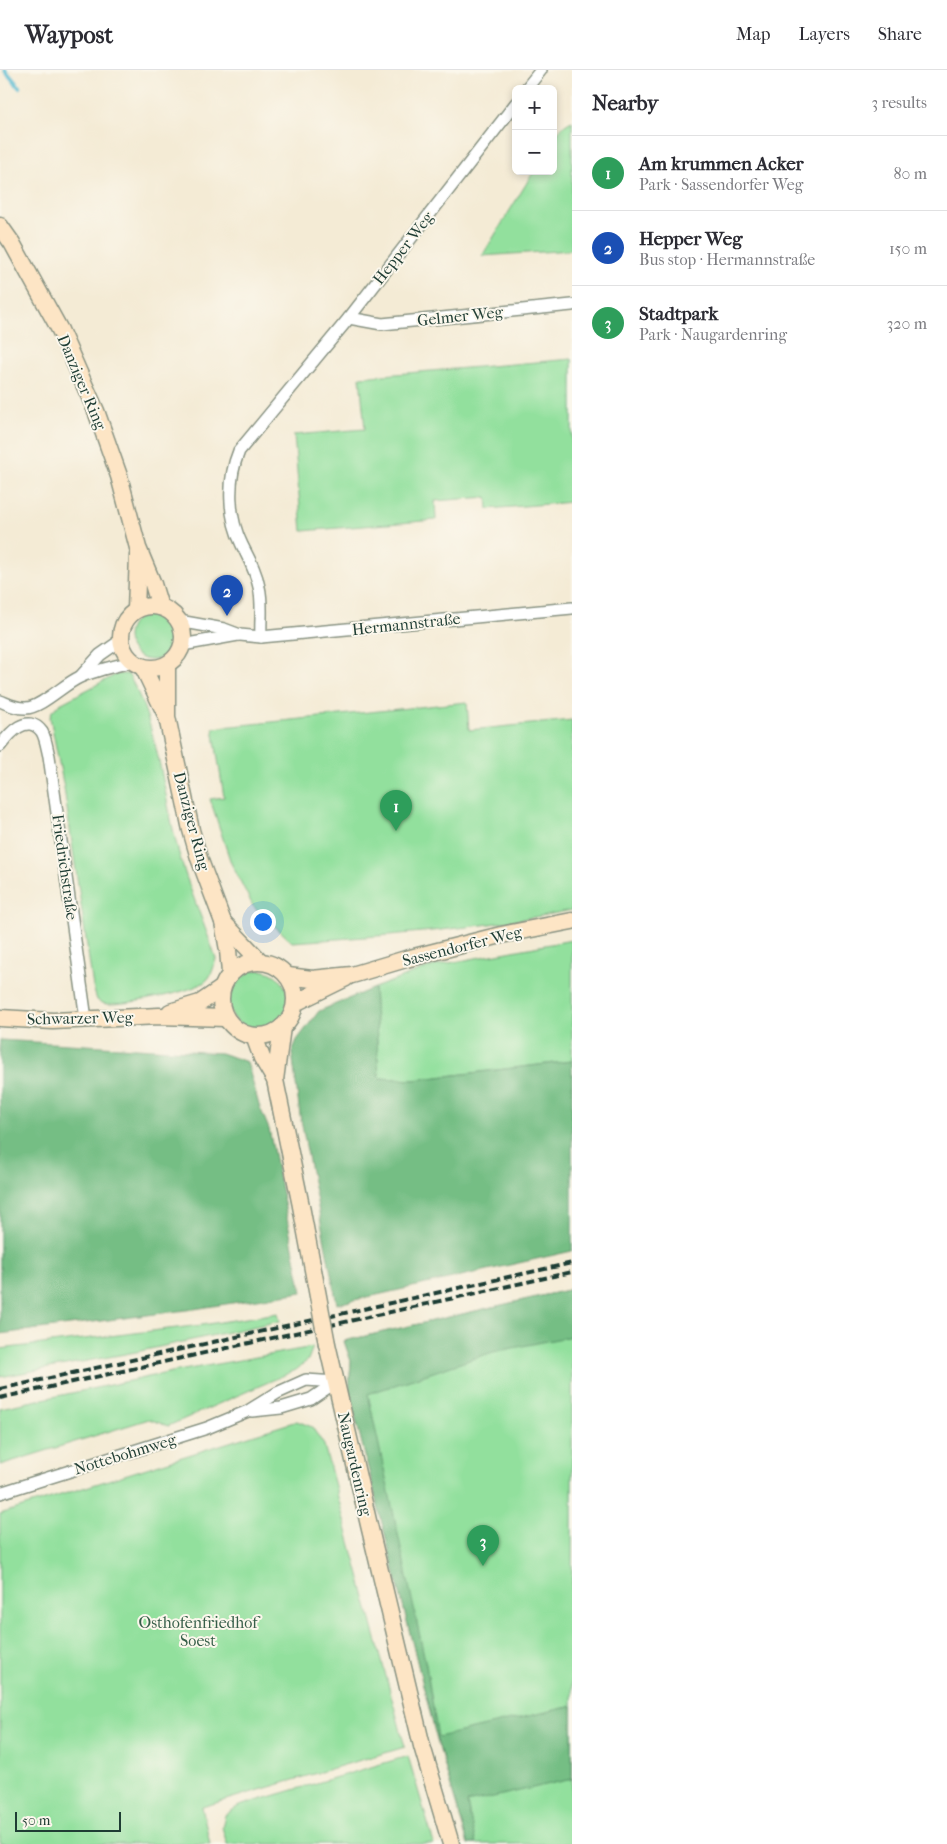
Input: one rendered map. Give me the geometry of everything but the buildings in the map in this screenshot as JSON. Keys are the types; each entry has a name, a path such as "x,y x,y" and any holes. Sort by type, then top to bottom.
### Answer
{"main road":[{"name":"Danziger Ring","path":"0,226 12,243 60,330 96,411 119,476 138,548 160,607"},
{"name":"Danziger Ring","path":"136,610 138,548"},
{"path":"148,606 160,607 171,612 179,621 183,633 182,645 177,656 167,665 155,669 138,665 124,653 120,641 121,629 124,623 136,610 148,606"},
{"name":"Danziger Ring","path":"138,665 167,718"},
{"name":"Danziger Ring","path":"167,665 167,718 191,830 199,858 223,922 230,973"},
{"name":"Sassendorfer Weg","path":"288,976 312,979 352,974 501,935 572,921"},
{"name":"Danziger Ring","path":"223,922 260,961"},
{"path":"260,961 276,966 288,976 294,990 295,1004 291,1017 282,1028 269,1035 254,1036 243,1033 233,1027 225,1018 220,1004 222,988 230,973 244,964 260,961"},
{"name":"Sassendorfer Weg","path":"295,1004 352,974"},
{"name":"Schwarzer Weg","path":"159,1016 200,1004 222,988"},
{"name":"Schwarzer Weg","path":"0,1018 54,1021 159,1016 225,1018"},
{"name":"Naugardenring","path":"282,1028 277,1055 276,1080 327,1344 422,1746 451,1844"},
{"name":"Naugardenring","path":"254,1036 262,1058 276,1080"}],"street":[{"path":"529,85 541,70"},
{"name":"Hepper Weg","path":"261,637 260,589 254,567 235,528 231,512 232,478 235,461 239,452 349,318 512,107"},
{"name":"Gelmer Weg","path":"349,318 382,324 572,305"},
{"name":"Hermannstraße","path":"179,621 224,629 240,635 261,637 572,608"},
{"name":"Hermannstraße","path":"182,645 240,635"},
{"path":"79,678 100,655 120,641"},
{"path":"0,701 15,707 27,708 79,678 108,667 138,665"},
{"name":"Friedrichstraße","path":"0,746 12,731 19,726 27,724 36,727 42,732 49,756 86,1019"},
{"name":"Nottebohmweg","path":"0,1493 173,1440 248,1411 277,1393 306,1380 336,1382"},
{"name":"Nottebohmweg","path":"248,1411 281,1408 311,1399 336,1382"}],"green space":[{"path":"572,121 572,250 482,256 532,175 557,175 557,134 565,125"},
{"path":"572,359 572,502 488,509 487,497 435,501 436,520 302,531 294,435 365,429 360,377"},
{"path":"151,614 164,618 170,624 174,637 170,650 164,656 151,660 138,656 132,650 128,637 132,624 138,618"},
{"path":"117,674 128,674 146,715 159,759 178,850 216,959 210,976 200,985 160,997 108,1004 97,1000 93,987 64,788 50,717 52,711 60,704"},
{"path":"467,702 469,730 572,720 572,910 468,927 292,942 253,906 231,863 210,799 224,797 213,728"},
{"path":"572,940 572,1061 413,1080 379,1078 374,988 433,966"},
{"path":"252,970 264,970 280,978 286,988 288,1000 286,1012 280,1022 264,1030 252,1030 236,1022 228,1006 228,994 236,978"},
{"path":"374,988 379,1078 413,1080 572,1061 572,1251 337,1304 300,1115 292,1052 297,1040 319,1011"},
{"path":"0,1040 221,1053 247,1062 259,1105 269,1129 302,1292 194,1309 0,1334"},
{"path":"572,1289 572,1844 468,1844 437,1740 349,1392 351,1361 344,1341"},
{"path":"572,1289 572,1336 493,1352 368,1394 426,1665 438,1737 572,1706 572,1779 467,1803 476,1844 468,1844 437,1740 349,1392 351,1361 344,1341"},
{"path":"278,1313 280,1321 136,1352 0,1377 0,1349 202,1325"},
{"path":"313,1347 308,1360 296,1370 168,1426 149,1419 0,1465 0,1408 172,1372"},
{"name":"Osthofenfriedhof Soest","path":"297,1421 312,1427 324,1445 405,1747 202,1807 210,1844 0,1844 0,1514"},
{"path":"408,1756 434,1844 227,1844 222,1827 225,1815 239,1806"}],"waterway":[{"path":"5,70 19,87"}],"railway":[{"path":"0,1389 572,1263"},
{"path":"0,1398 572,1272"}],"place":[{"name":"Hepper Weg","path":"227,616"},
{"name":"Am krummen Acker","path":"396,831"},
{"name":"Stadtpark","path":"483,1566"}]}
